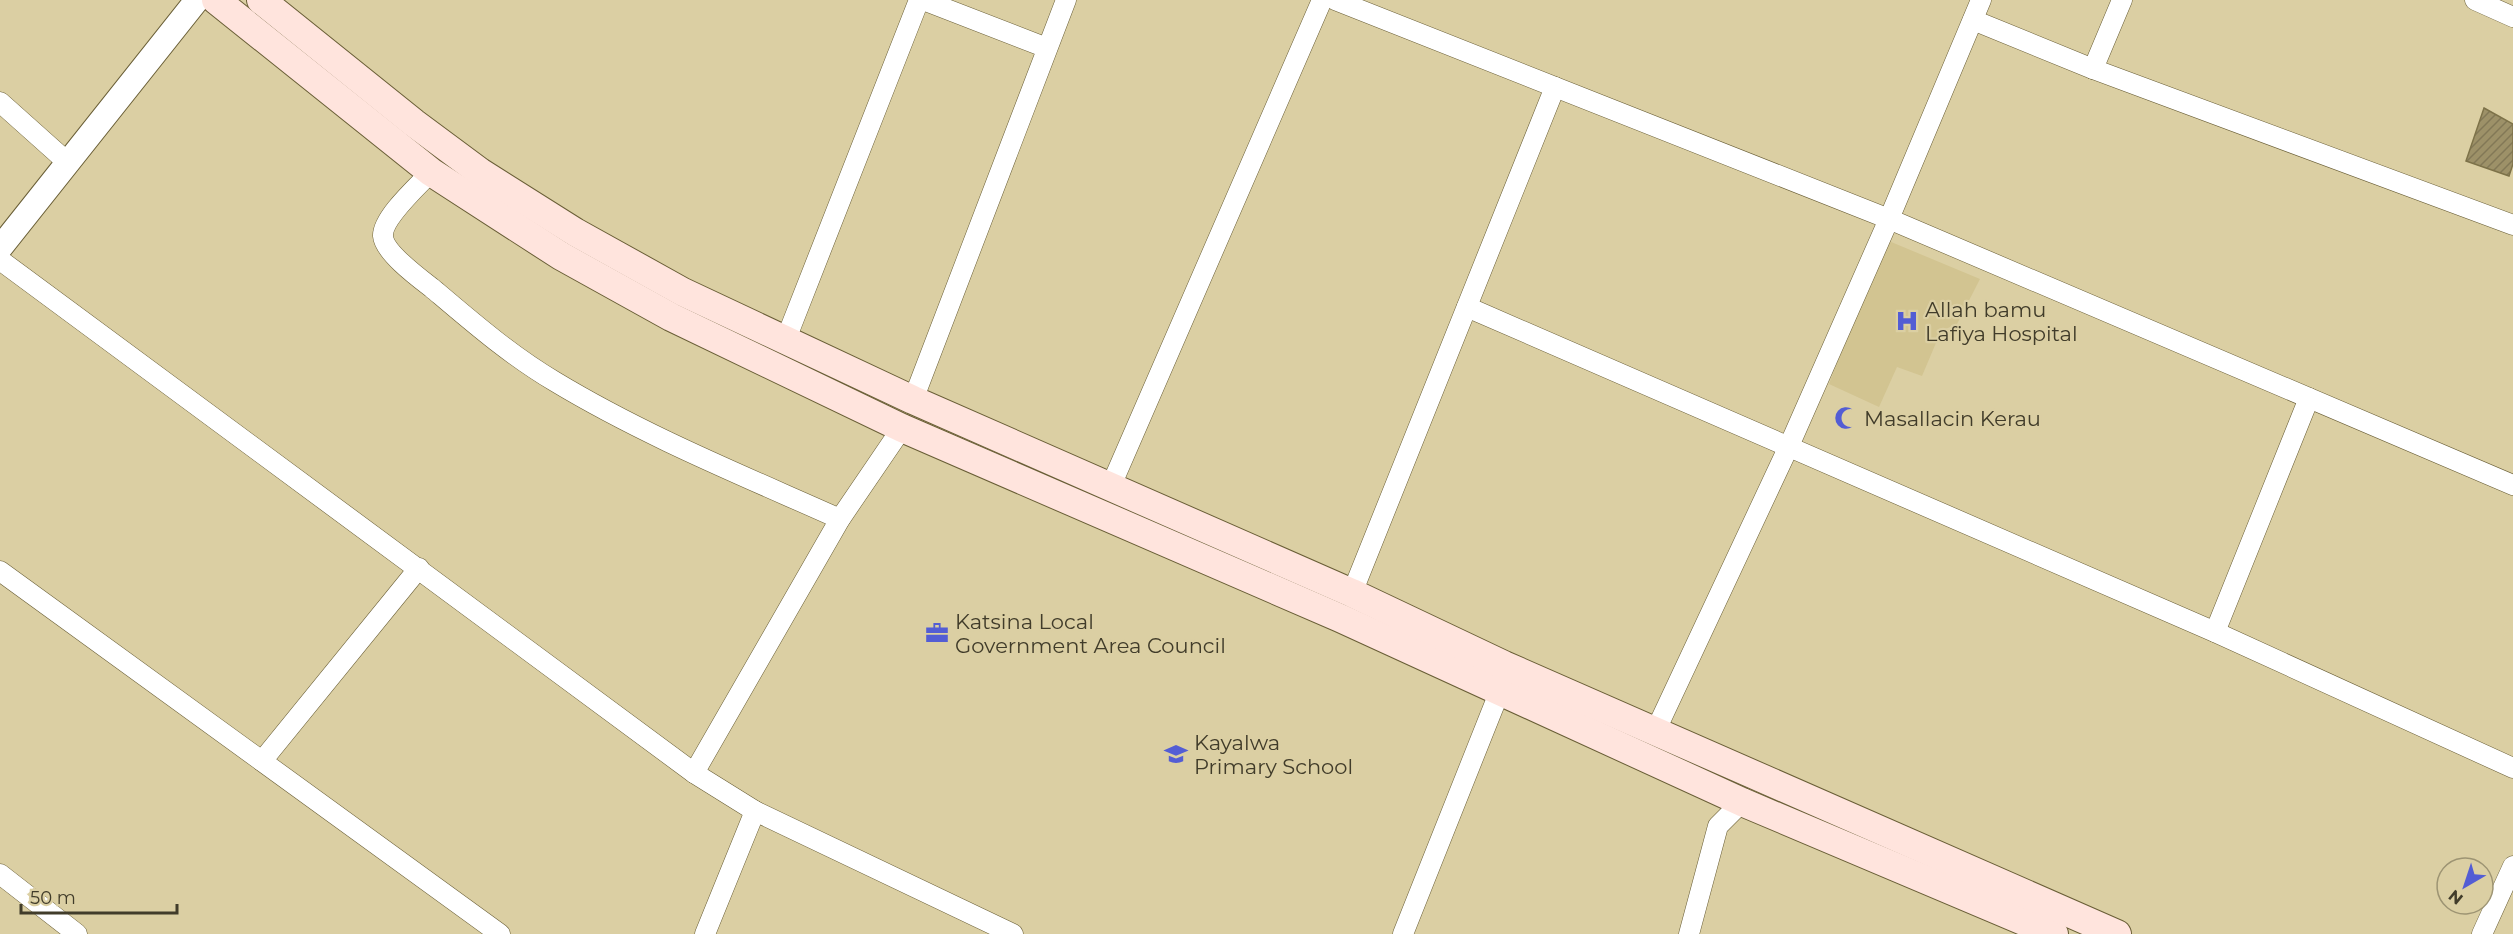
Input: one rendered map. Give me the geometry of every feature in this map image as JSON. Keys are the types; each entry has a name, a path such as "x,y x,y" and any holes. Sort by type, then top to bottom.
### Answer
{"main road":[{"path":"216,0 431,172 618,289 902,428 1340,618 1499,693 1742,802 2054,934"},
{"path":"261,0 414,123 490,178 631,264 683,292 913,400 1352,593 1655,732 2116,934"}],"street":[{"path":"0,248 66,161 197,0"},
{"path":"786,339 921,0 1047,48"},
{"path":"913,400 1066,0"},
{"path":"1110,488 1322,0"},
{"path":"1335,0 1889,219 2513,485"},
{"path":"1655,732 1789,446 1889,219 1981,0"},
{"path":"2093,69 2122,0"},
{"path":"2475,0 2513,17"},
{"path":"1973,20 2093,69 2513,225"},
{"path":"1352,593 1555,87"},
{"path":"0,102 66,161"},
{"path":"431,172 385,224 383,237 387,248 416,275 491,338 553,381 622,419 840,519"},
{"path":"0,260 694,773 755,811 1013,934"},
{"path":"1467,307 2215,632 2513,768"},
{"path":"2215,632 2309,398"},
{"path":"694,773 840,519 902,428"},
{"path":"262,761 419,568"},
{"path":"0,571 500,934"},
{"path":"1403,934 1499,693"},
{"path":"1689,934 1718,826 1742,802"},
{"path":"705,934 755,811"},
{"path":"2482,934 2513,866"},
{"path":"0,874 77,934"}],"shaded area":[{"name":"Allah bamu Lafiya Hospital","path":"1884,239 1980,279 1957,324 1941,331 1922,376 1897,367 1879,407 1829,384"}],"building":[{"path":"2484,108 2513,124 2513,164 2509,176 2466,161"}],"place":[{"name":"Allah bamu Lafiya Hospital","path":"1907,321"},
{"name":"Masallacin Kerau","path":"1846,418"},
{"name":"Katsina Local Government Area Council","path":"937,633"},
{"name":"Kayalwa Primary School","path":"1176,754"}]}
